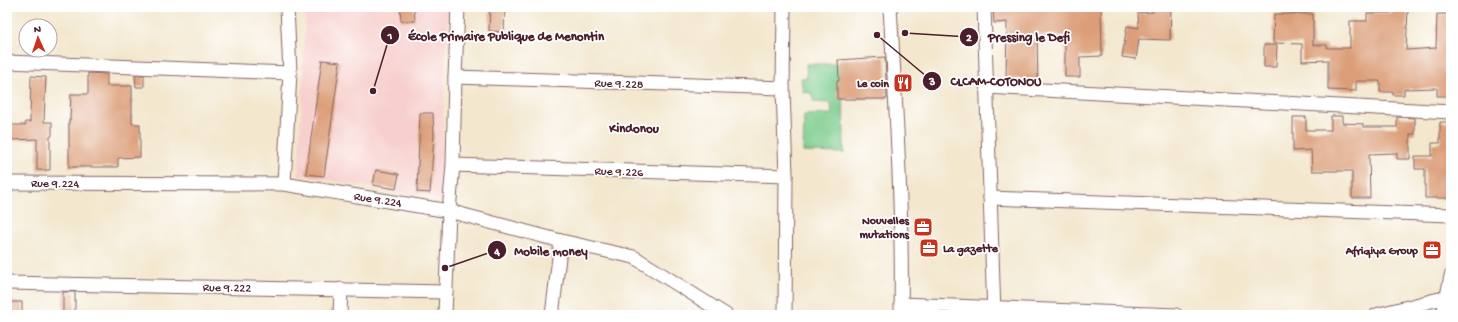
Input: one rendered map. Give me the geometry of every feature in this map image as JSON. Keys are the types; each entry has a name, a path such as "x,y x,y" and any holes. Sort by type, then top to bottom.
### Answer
{"street":[{"path":"284,184 290,73 287,7"},
{"path":"445,315 449,211 453,165 458,7"},
{"path":"784,7 783,88 786,176 785,315"},
{"path":"890,7 899,147 901,310 1176,315"},
{"path":"984,7 994,311"},
{"path":"7,62 290,73"},
{"name":"Rue 9.228","path":"455,77 783,88"},
{"path":"986,87 1451,112"},
{"name":"Rue 9.226","path":"453,165 786,176"},
{"name":"Rue 9.224","path":"7,183 284,184 449,211 561,241 634,257 726,315"},
{"path":"990,198 1451,215"},
{"path":"552,315 561,241"},
{"path":"1443,315 1449,296 1451,276"},
{"name":"Rue 9.222","path":"7,283 446,292"},
{"path":"340,315 341,290"},
{"path":"1376,315 1449,296"}],"shaded area":[{"path":"306,7 448,7 440,199 298,175"}],"green space":[{"path":"806,64 843,64 844,153 803,152 804,115 832,114 831,103 814,102 811,93 803,92 801,78 807,78"}],"building":[{"path":"400,7 414,7 415,21 401,21"},
{"path":"490,7 505,7 504,32 489,31"},
{"path":"993,7 1045,7 1045,9 1064,9 1064,7 1101,7 1102,56 1080,57 1080,77 1065,77 1065,36 1037,35 1038,82 1026,81 1026,79 1006,79 1007,22 994,23"},
{"path":"1153,7 1171,7 1170,40 1139,39 1136,59 1122,57 1127,26 1139,28 1138,13 1153,12"},
{"path":"1391,8 1408,10 1406,50 1436,48 1437,14 1451,14 1451,55 1448,55 1450,96 1437,96 1437,88 1404,89 1404,95 1393,95 1393,92 1380,92 1380,81 1356,81 1356,91 1328,90 1328,60 1302,61 1302,44 1273,43 1274,14 1313,14 1313,45 1327,45 1327,48 1350,48 1350,21 1367,21 1367,13 1391,13"},
{"path":"1264,45 1277,45 1276,67 1264,67"},
{"path":"885,57 887,99 837,99 837,81 839,81 838,60"},
{"path":"322,60 340,62 324,176 306,174"},
{"path":"88,73 107,74 107,86 132,86 132,124 140,124 140,157 118,158 118,167 69,167 69,120 71,94 88,94"},
{"path":"135,75 144,75 144,87 136,87"},
{"path":"31,76 46,77 44,122 52,122 52,136 50,137 50,170 37,170 37,139 10,140 9,125 26,125 25,122 30,122"},
{"path":"420,113 433,113 434,135 430,193 417,192"},
{"path":"1331,116 1342,116 1342,123 1363,124 1363,127 1397,127 1397,117 1415,118 1415,134 1410,134 1410,159 1397,159 1397,153 1369,154 1370,198 1352,198 1352,171 1312,171 1311,150 1293,151 1293,117 1306,117 1306,130 1331,130"},
{"path":"1440,122 1451,122 1451,198 1425,198 1425,169 1415,169 1415,156 1432,156 1432,143 1440,143"},
{"path":"376,170 399,174 396,189 373,185"},
{"path":"63,292 75,292 75,315 63,315"},
{"path":"8,302 22,302 22,315 8,315"}],"place":[{"name":"Pressing le Defi","path":"905,33"},
{"name":"CLCAM-COTONOU","path":"877,35"},
{"name":"Le coin","path":"903,83"},
{"name":"École Primaire Publique de Menontin","path":"373,91"},
{"name":"Nouvelles mutations","path":"923,227"},
{"name":"La gazette","path":"929,248"},
{"name":"Afriqiya Group","path":"1432,250"},
{"name":"Mobile money","path":"445,268"}],"district":[{"name":"Kindonou","path":"634,127"}]}
